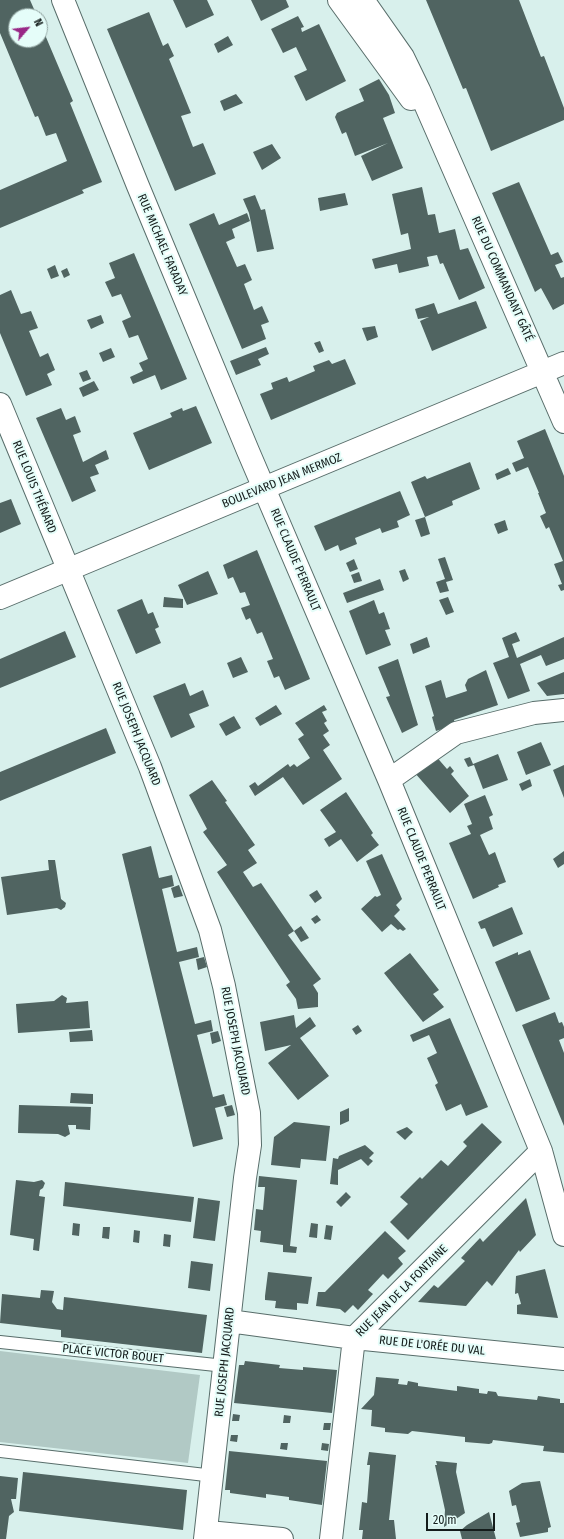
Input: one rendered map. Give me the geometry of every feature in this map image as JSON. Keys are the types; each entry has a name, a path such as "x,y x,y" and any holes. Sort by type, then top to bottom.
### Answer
{"street":[{"name":"RUE MICHAEL FARADAY","path":"63,0 138,186 264,488"},
{"name":"RUE DU COMMANDANT GÂTÉ","path":"339,0 438,136"},
{"name":"RUE DU COMMANDANT GÂTÉ","path":"363,0 403,57 564,422"},
{"name":"BOULEVARD JEAN MERMOZ","path":"0,598 564,363"},
{"name":"RUE LOUIS THÉNARD","path":"0,404 68,569"},
{"name":"RUE CLAUDE PERRAULT","path":"264,488 389,780 541,1151 564,1235"},
{"name":"RUE JOSEPH JACQUARD","path":"68,569 150,767 210,930 224,986 250,1119 250,1145 229,1321 207,1536"},
{"path":"389,780 456,733 534,713 564,710"},
{"name":"RUE JEAN DE LA FONTAINE","path":"331,1539 354,1338 541,1151"},
{"name":"RUE DE L'ORÉE DU VAL","path":"229,1321 354,1338 564,1359"},
{"path":"207,1536 278,1539"}],"lane":[{"name":"PLACE VICTOR BOUET","path":"0,1342 225,1366"},
{"path":"0,1452 214,1476"}],"green space":[{"path":"0,1351 200,1375 188,1463 0,1442"}],"building":[{"path":"0,0 30,0 34,8 8,8 8,48 48,48 48,42 73,101 70,103 102,182 82,190 84,193 0,228 0,190 67,161 56,133 46,136 38,116 35,117 0,33"},
{"path":"173,0 207,0 214,15 186,28"},
{"path":"251,0 286,0 289,7 261,21"},
{"path":"426,0 519,0 541,57 544,56 564,108 564,120 491,151 466,88 463,89"},
{"path":"149,12 163,46 168,43 174,56 169,59 191,113 181,116 193,147 203,143 216,174 175,191 107,29"},
{"path":"298,16 304,27 301,28 302,32 319,24 346,81 306,101 294,76 307,70 296,47 283,53 271,29"},
{"path":"228,36 233,45 218,53 214,44"},
{"path":"379,79 389,95 395,113 383,118 403,168 372,181 361,156 388,143 355,156 346,132 342,134 335,117 337,113 364,101 359,89"},
{"path":"236,94 243,103 224,111 220,101"},
{"path":"272,144 281,158 262,170 253,152"},
{"path":"519,182 551,255 558,252 563,262 555,265 561,278 564,277 564,304 553,310 541,288 535,292 492,193"},
{"path":"422,187 428,215 435,214 439,233 455,229 460,250 468,248 485,288 459,300 443,263 440,264 437,255 427,257 429,266 399,273 397,264 375,269 372,259 411,249 408,233 401,235 392,194"},
{"path":"345,193 348,205 320,211 318,198"},
{"path":"255,195 261,210 265,209 274,249 257,252 249,213 243,199"},
{"path":"214,213 219,225 247,213 250,221 232,229 235,238 226,242 237,267 245,264 252,280 244,284 254,310 262,306 269,322 261,325 266,339 242,349 189,224"},
{"path":"134,253 187,379 161,390 155,375 133,384 130,377 143,371 139,363 148,359 138,335 129,338 122,321 131,317 121,294 112,297 105,282 115,278 109,263"},
{"path":"55,265 59,276 51,279 47,269"},
{"path":"67,268 70,275 64,278 61,271"},
{"path":"11,290 21,314 31,311 38,328 29,331 40,357 48,353 55,370 47,374 52,385 26,396 0,333 0,295"},
{"path":"476,301 487,328 432,351 420,321 429,317 418,319 415,309 434,303 438,314"},
{"path":"101,315 104,323 91,329 87,320"},
{"path":"375,326 378,337 367,341 362,328"},
{"path":"320,341 324,351 319,353 314,343"},
{"path":"266,347 269,354 258,359 261,365 236,375 230,361"},
{"path":"111,348 115,357 103,362 99,353"},
{"path":"345,359 356,384 271,420 260,394 273,389 271,383 287,377 289,382 315,371 313,366 329,360 332,364"},
{"path":"87,370 91,379 83,382 79,373"},
{"path":"94,381 99,390 83,397 79,388"},
{"path":"196,406 212,443 149,470 133,433 172,417 170,413 182,408 183,411"},
{"path":"61,408 66,420 75,416 81,432 73,435 83,462 106,450 109,459 95,465 99,474 90,477 96,491 72,502 36,418"},
{"path":"545,429 564,476 564,590 561,591 558,585 562,584 554,564 563,561 549,527 546,529 540,516 546,513 539,493 528,467 516,472 512,463 524,458 517,441"},
{"path":"470,462 480,489 452,501 453,505 425,517 411,482 425,476 427,479"},
{"path":"508,468 511,474 497,480 495,474"},
{"path":"400,491 410,515 397,521 399,527 382,533 380,528 355,538 357,544 340,551 338,545 325,551 314,526"},
{"path":"11,499 21,524 0,533 0,503"},
{"path":"425,517 430,534 421,537 415,520"},
{"path":"505,520 508,530 498,534 494,524"},
{"path":"257,550 310,679 285,690 279,676 274,678 267,661 273,659 262,632 257,634 250,618 246,620 241,608 250,605 245,592 240,593 233,577 228,579 223,565"},
{"path":"445,557 453,580 446,582 449,591 440,593 436,582 445,579 438,559"},
{"path":"354,559 358,569 350,572 346,563"},
{"path":"405,569 409,579 403,582 399,571"},
{"path":"208,571 218,594 187,605 178,585"},
{"path":"359,572 362,581 354,583 351,575"},
{"path":"380,579 384,590 347,603 343,593"},
{"path":"164,597 183,599 183,608 163,607"},
{"path":"448,597 454,612 446,615 439,600"},
{"path":"142,599 148,614 153,612 159,627 155,629 161,643 136,654 117,610"},
{"path":"374,600 379,614 384,612 390,629 385,630 391,645 366,655 349,611"},
{"path":"65,631 76,657 0,688 0,659"},
{"path":"516,632 520,641 512,644 517,658 564,637 564,659 546,666 541,655 520,664 530,691 508,699 493,663 509,657 502,638"},
{"path":"427,637 430,647 413,654 410,644"},
{"path":"241,657 248,672 233,678 227,663"},
{"path":"398,659 418,725 402,733 386,697 390,696 378,667"},
{"path":"486,670 498,705 454,720 455,725 436,731 432,717 434,716 425,686 441,680 446,698 467,691 465,685 468,679"},
{"path":"564,672 564,694 547,696 537,683"},
{"path":"185,683 190,696 203,690 209,706 189,714 195,727 171,738 153,696"},
{"path":"276,705 282,714 260,726 255,718"},
{"path":"324,705 327,710 322,712 327,721 324,723 329,731 323,735 330,745 323,750 342,779 303,805 283,777 255,796 249,786 255,782 258,786 288,764 290,767 294,764 297,767 310,758 298,739 304,735 295,723"},
{"path":"234,716 241,728 226,736 219,724"},
{"path":"106,728 116,753 0,801 0,772"},
{"path":"541,742 551,765 526,775 517,752"},
{"path":"434,754 447,769 450,766 454,771 451,774 469,796 450,813 414,772"},
{"path":"498,754 508,780 483,789 474,765 468,767 464,759 470,757 473,764"},
{"path":"564,765 564,798 553,770"},
{"path":"530,779 532,786 522,791 519,784"},
{"path":"212,780 227,801 225,802 255,845 248,850 257,863 243,872 253,887 261,883 294,931 288,935 321,979 313,985 318,993 318,1007 298,1009 296,999 286,985 290,982 217,872 227,865 203,832 207,829 189,795"},
{"path":"346,792 373,833 371,835 379,845 357,862 341,839 329,847 324,839 336,832 320,810"},
{"path":"485,795 493,815 489,817 493,829 480,835 489,855 495,852 506,882 498,885 499,887 473,899 449,843 471,834 467,826 472,824 464,804"},
{"path":"151,846 159,878 172,875 174,886 162,889 177,952 197,947 199,957 179,962 195,1024 211,1020 213,1031 197,1035 213,1097 224,1094 227,1105 215,1108 223,1139 193,1147 122,854"},
{"path":"564,851 564,864 558,868 553,859"},
{"path":"382,854 402,899 396,905 400,910 394,916 406,929 403,931 400,929 398,930 391,924 382,932 361,909 375,896 377,897 381,895 366,861"},
{"path":"48,860 55,860 61,899 66,903 65,907 61,910 57,908 7,915 1,877 49,870"},
{"path":"179,885 183,896 174,898 171,888"},
{"path":"317,890 322,898 315,903 309,895"},
{"path":"512,907 523,934 493,947 485,928 481,929 478,922"},
{"path":"317,915 321,920 315,924 311,919"},
{"path":"301,926 309,938 301,942 294,931"},
{"path":"530,950 550,999 516,1012 495,962 518,952 518,955"},
{"path":"410,953 439,990 433,994 444,1007 423,1022 384,973"},
{"path":"204,957 207,967 198,970 196,959"},
{"path":"62,995 67,998 66,1003 88,1001 90,1028 18,1033 16,1004 54,1001"},
{"path":"555,1012 559,1023 562,1022 564,1027 564,1038 559,1040 564,1053 564,1126 522,1025"},
{"path":"294,1015 296,1028 310,1017 316,1026 300,1038 329,1076 298,1100 268,1063 291,1045 265,1051 260,1022"},
{"path":"450,1018 488,1107 466,1116 461,1104 446,1111 435,1085 438,1083 427,1058 437,1053 429,1035 413,1042 410,1035"},
{"path":"358,1025 362,1031 356,1035 352,1029"},
{"path":"92,1030 93,1041 70,1042 69,1032"},
{"path":"218,1031 221,1041 212,1044 210,1033"},
{"path":"71,1093 93,1094 93,1104 70,1103"},
{"path":"19,1105 91,1107 90,1130 76,1129 76,1125 68,1125 70,1134 65,1137 58,1134 18,1133"},
{"path":"232,1105 235,1115 227,1117 224,1107"},
{"path":"349,1108 349,1121 340,1125 340,1112"},
{"path":"294,1122 330,1126 326,1161 301,1159 300,1168 271,1165 274,1137"},
{"path":"482,1123 502,1142 408,1240 390,1222 408,1204 400,1197 420,1177 422,1179 441,1160 448,1166 467,1146 463,1142"},
{"path":"407,1127 413,1132 405,1140 396,1132"},
{"path":"365,1145 374,1153 369,1158 373,1161 368,1166 361,1159 338,1170 338,1185 330,1184 333,1158 338,1159 339,1156"},
{"path":"259,1176 297,1180 290,1246 297,1247 296,1253 283,1252 283,1245 260,1242 261,1231 254,1230 256,1209 263,1210 265,1187 258,1187"},
{"path":"16,1180 34,1182 42,1180 45,1183 43,1188 40,1190 39,1196 45,1197 39,1251 33,1250 34,1239 10,1235"},
{"path":"65,1182 194,1197 191,1222 63,1206"},
{"path":"346,1192 351,1197 341,1207 336,1202"},
{"path":"198,1198 220,1201 215,1241 193,1238"},
{"path":"526,1198 536,1235 520,1252 519,1250 492,1286 487,1281 466,1306 418,1302 434,1285 438,1288 465,1261 461,1258 480,1238 483,1242"},
{"path":"73,1223 80,1224 79,1236 72,1235"},
{"path":"311,1223 318,1224 317,1238 309,1237"},
{"path":"326,1225 333,1226 331,1240 324,1239"},
{"path":"103,1227 110,1227 109,1239 102,1238"},
{"path":"134,1230 140,1231 139,1243 133,1242"},
{"path":"385,1231 406,1251 398,1258 403,1264 388,1279 383,1274 368,1290 373,1294 358,1310 353,1305 345,1313 340,1309 316,1306 318,1292 325,1292"},
{"path":"164,1234 171,1235 170,1247 163,1246"},
{"path":"191,1261 213,1264 210,1291 188,1288"},
{"path":"545,1269 558,1318 517,1314 517,1305 521,1304 518,1293 515,1294 516,1276"},
{"path":"268,1272 312,1277 308,1304 297,1303 297,1310 275,1308 276,1301 265,1300"},
{"path":"41,1290 54,1291 52,1302 57,1309 63,1310 64,1297 207,1315 202,1353 61,1337 61,1330 0,1323 2,1294 40,1298"},
{"path":"245,1361 280,1365 279,1368 303,1370 303,1367 337,1370 332,1413 234,1403 239,1365 244,1365"},
{"path":"376,1377 399,1379 398,1384 407,1385 408,1381 418,1383 418,1386 457,1391 457,1386 479,1389 479,1393 487,1394 488,1391 496,1392 498,1396 537,1400 538,1396 560,1399 560,1403 564,1403 564,1453 543,1451 544,1446 493,1440 492,1443 489,1444 465,1442 465,1437 412,1431 408,1434 385,1432 385,1428 371,1426 372,1410 361,1409 374,1395"},
{"path":"233,1414 240,1415 239,1421 232,1421"},
{"path":"284,1415 291,1416 290,1423 283,1423"},
{"path":"324,1423 331,1423 330,1430 323,1430"},
{"path":"231,1435 238,1435 237,1442 230,1441"},
{"path":"281,1443 288,1443 287,1450 280,1449"},
{"path":"322,1443 329,1444 328,1451 321,1450"},
{"path":"229,1451 327,1461 322,1505 289,1500 289,1497 266,1494 266,1498 230,1493 230,1490 225,1490"},
{"path":"369,1452 396,1455 389,1520 394,1520 396,1539 362,1539 363,1530 359,1530 362,1502 367,1503 370,1465 367,1465"},
{"path":"436,1461 457,1463 456,1472 465,1513 444,1527 445,1510 435,1465 437,1465"},
{"path":"23,1472 187,1490 183,1530 19,1511"},
{"path":"0,1476 18,1478 16,1499 11,1499 14,1512 9,1516 6,1539 0,1539"},
{"path":"540,1481 551,1527 548,1528 548,1532 520,1537 516,1523 520,1522 516,1505 512,1506 509,1491 522,1483"},
{"path":"489,1512 496,1539 462,1539 460,1531"}]}
